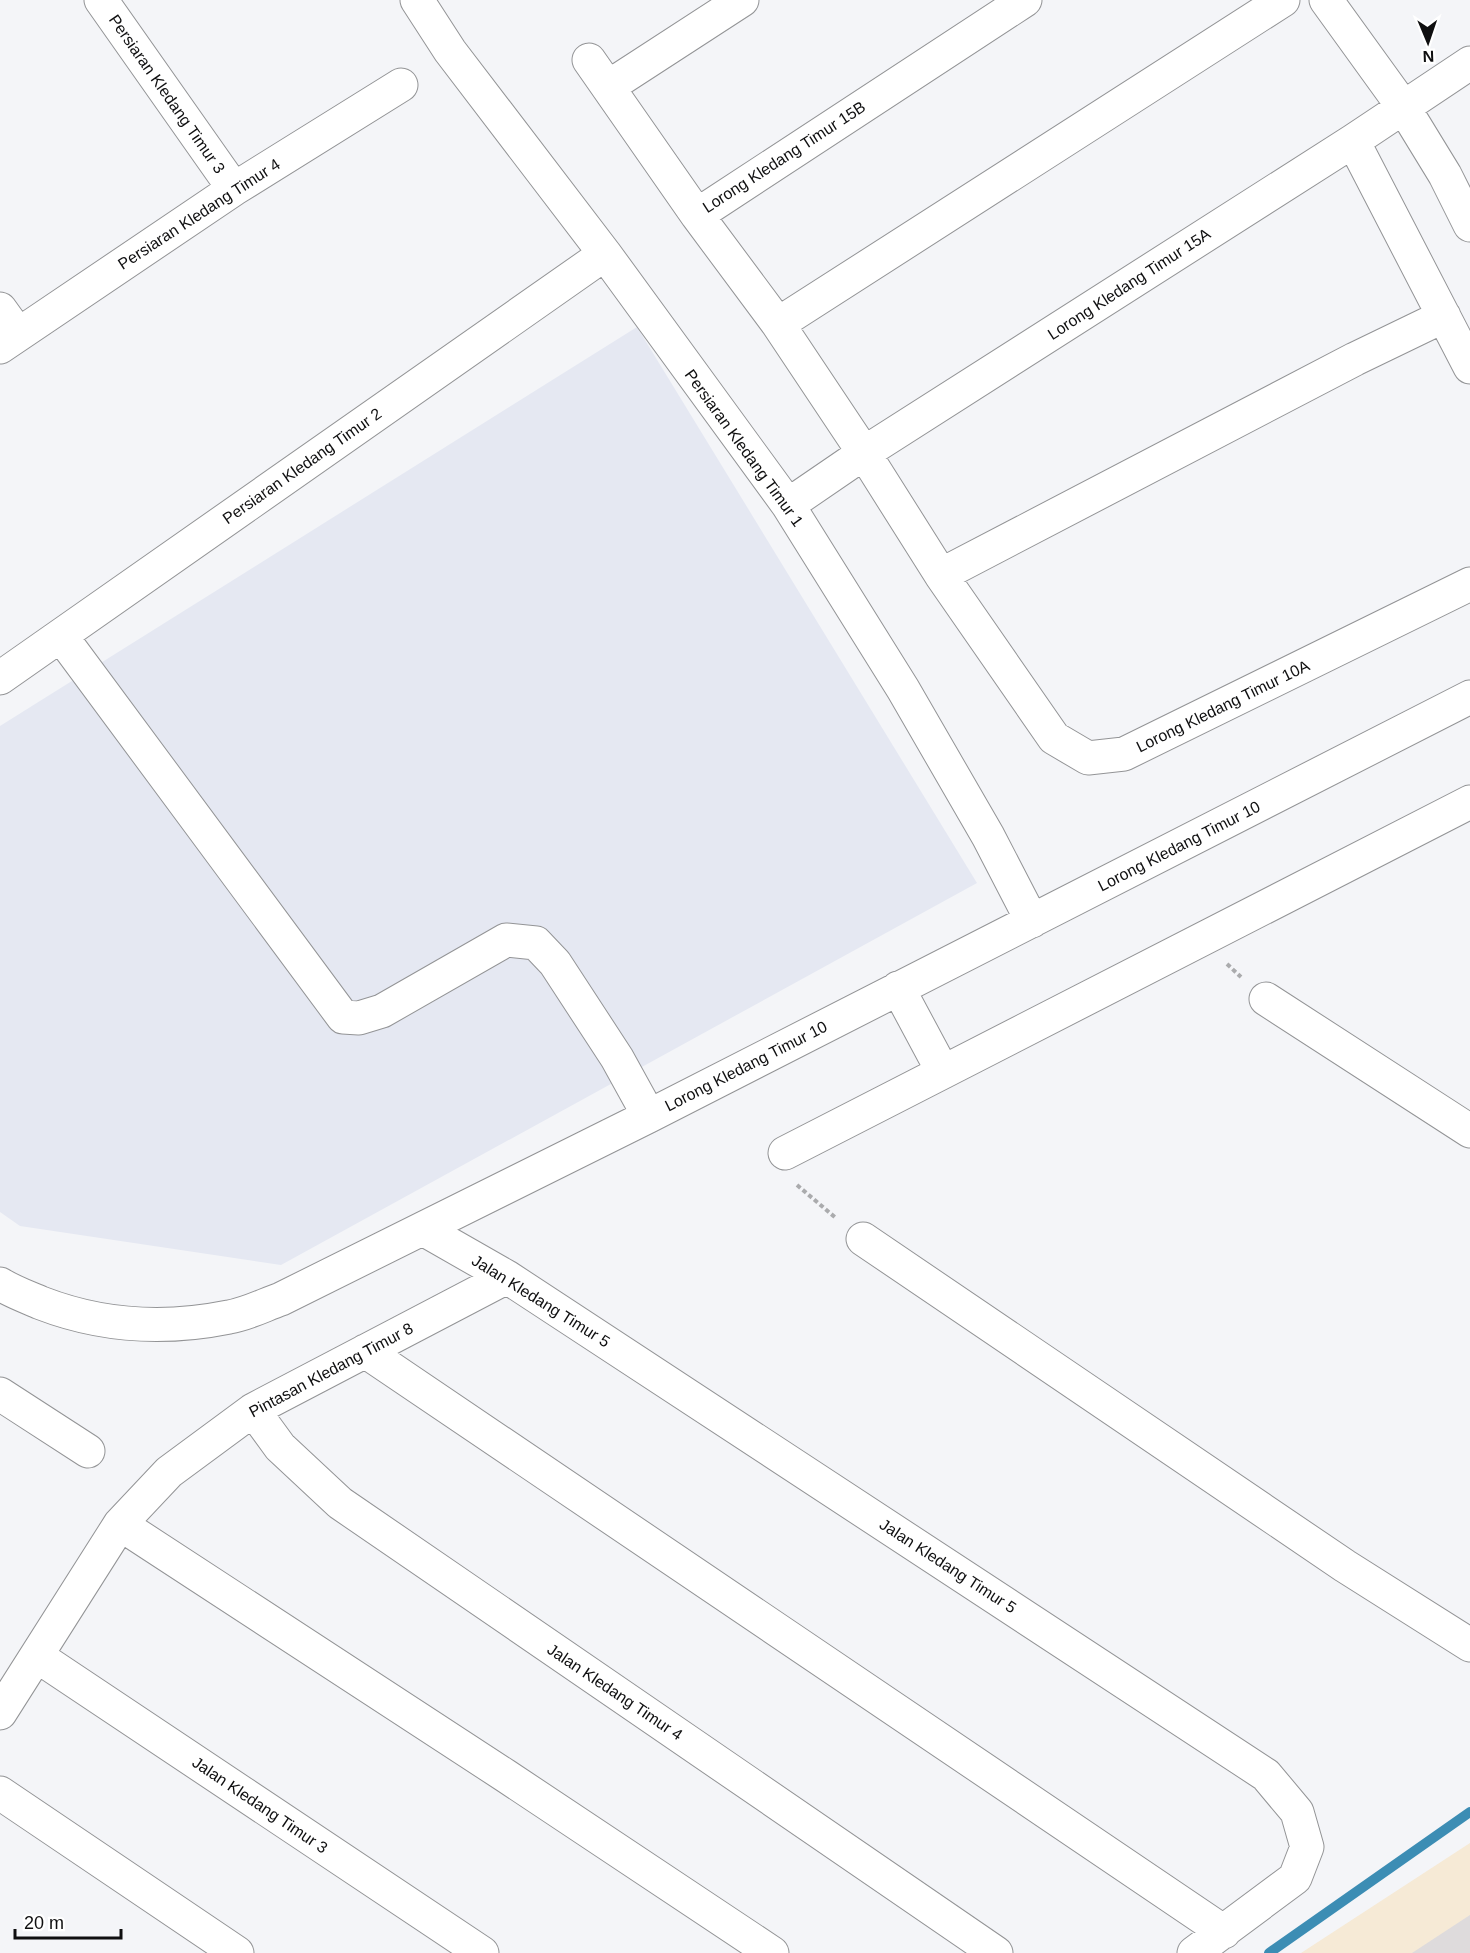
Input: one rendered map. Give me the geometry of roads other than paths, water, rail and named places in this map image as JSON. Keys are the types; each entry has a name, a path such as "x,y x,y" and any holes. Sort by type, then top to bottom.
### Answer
{"street":[{"name":"Persiaran Kledang Timur 3","path":"101,0 234,189"},
{"name":"Persiaran Kledang Timur 1","path":"417,0 450,51 788,505 903,689 988,836 1032,921"},
{"path":"608,87 742,0"},
{"name":"Lorong Kledang Timur 15B","path":"864,453 778,324 697,215 1025,0"},
{"path":"778,324 1283,0"},
{"path":"1326,0 1404,108 1445,174 1470,225"},
{"path":"589,60 697,215"},
{"name":"Lorong Kledang Timur 15A","path":"788,505 864,453 1353,141 1470,63"},
{"name":"Persiaran Kledang Timur 4","path":"6,330 401,85"},
{"path":"1353,141 1470,368"},
{"name":"Persiaran Kledang Timur 2","path":"0,678 604,255"},
{"path":"941,575 1355,359 1444,316"},
{"name":"Lorong Kledang Timur 10A","path":"864,453 941,575 1054,738 1088,758 1124,754 1470,584"},
{"path":"61,636 343,1017 359,1018 382,1011 506,940 536,943 555,963 617,1058 649,1116"},
{"name":"Lorong Kledang Timur 10","path":"0,1284 70,1314 128,1324 178,1326 232,1317 281,1299 649,1116 1470,697"},
{"path":"785,1153 1470,802"},
{"path":"898,988 943,1072"},
{"path":"1266,999 1470,1131"},
{"name":"Jalan Kledang Timur 5","path":"423,1229 507,1277 1266,1775 1296,1812 1306,1847 1295,1878 1194,1953"},
{"path":"863,1239 1345,1566 1470,1645"},
{"name":"Pintasan Kledang Timur 8","path":"0,1713 120,1524 168,1472 253,1410 507,1277"},
{"path":"365,1351 1224,1932"},
{"path":"0,1394 88,1451"},
{"name":"Jalan Kledang Timur 4","path":"253,1410 280,1447 340,1503 996,1953"},
{"path":"120,1524 772,1953"},
{"name":"Jalan Kledang Timur 3","path":"37,1656 482,1953"},
{"path":"0,1793 237,1953"}],"waterway":[{"path":"1269,1953 1470,1812"}]}
